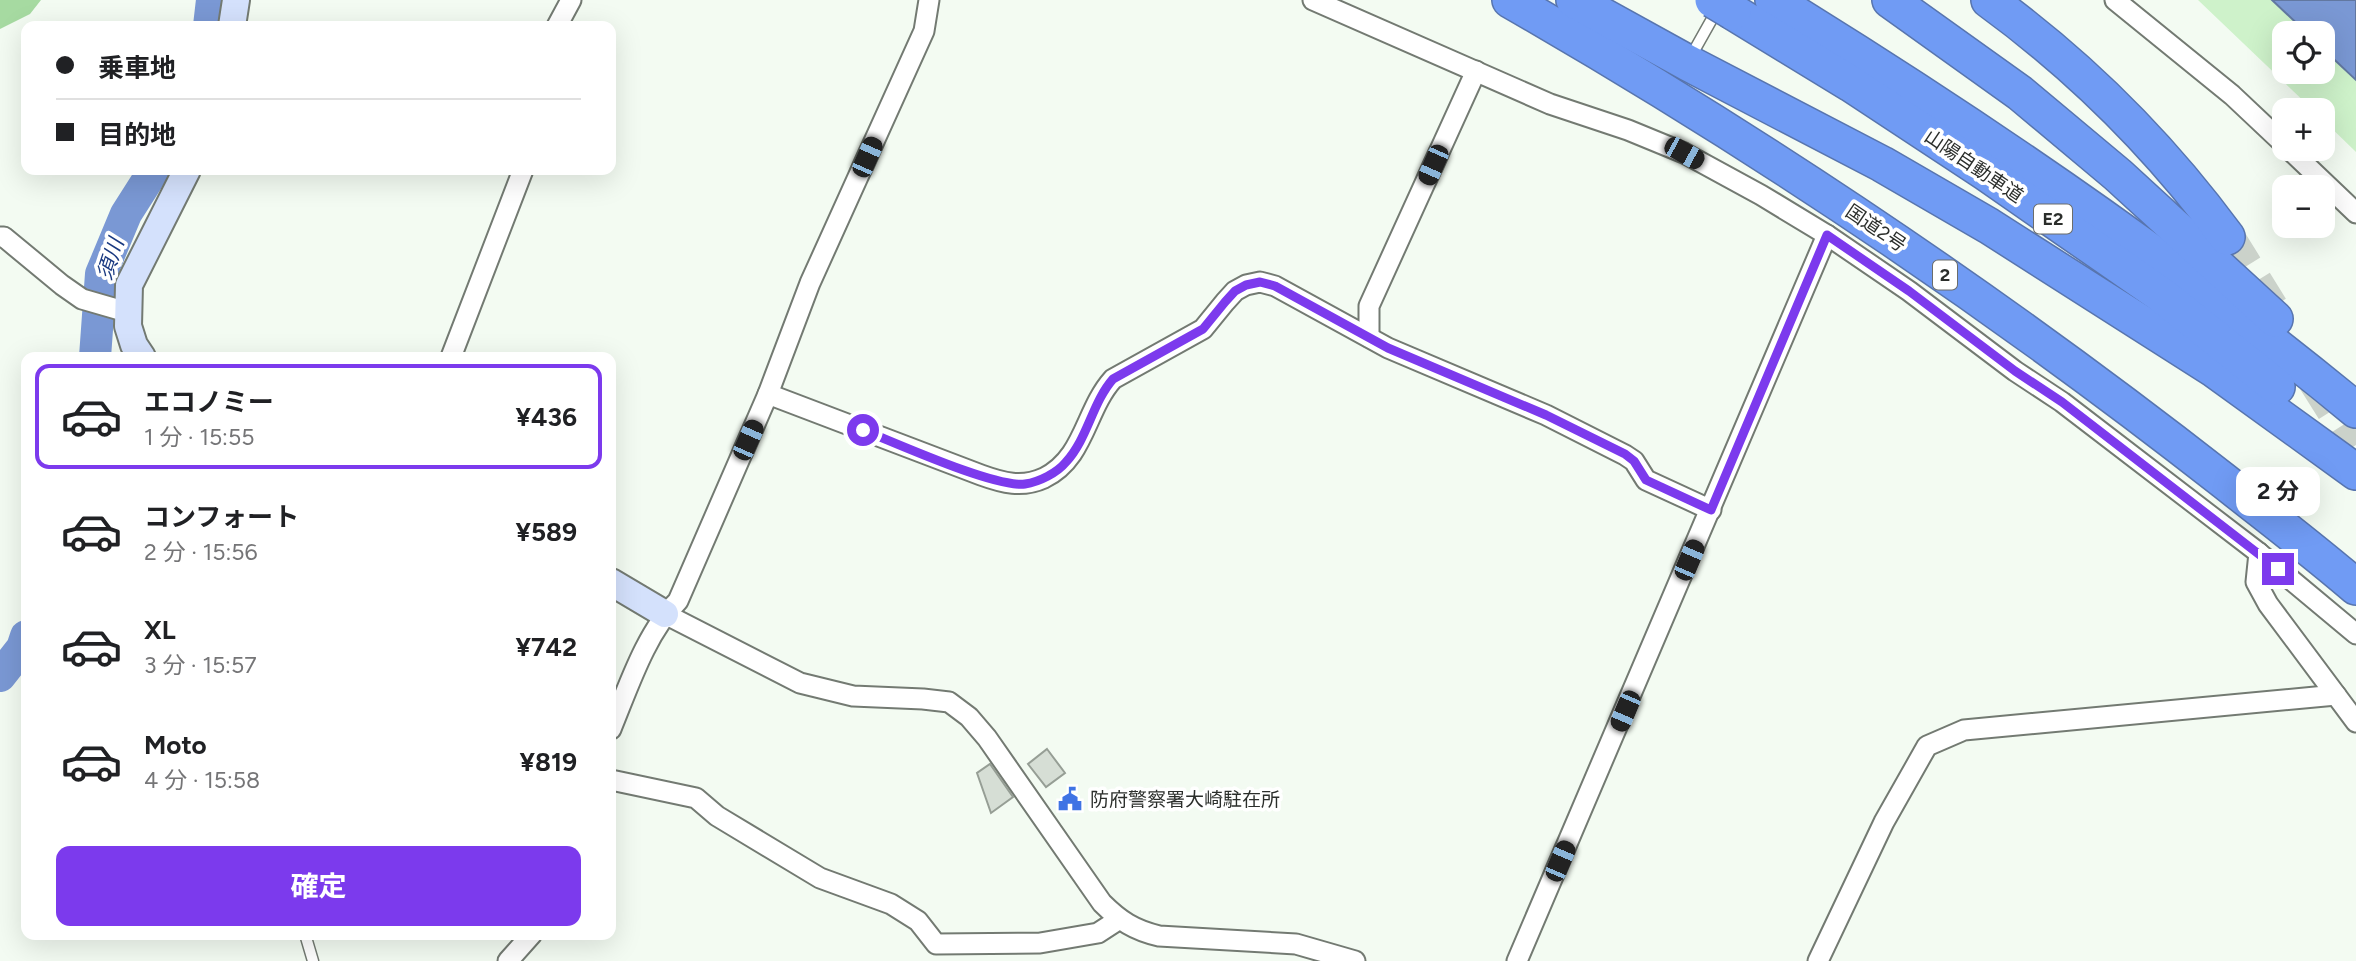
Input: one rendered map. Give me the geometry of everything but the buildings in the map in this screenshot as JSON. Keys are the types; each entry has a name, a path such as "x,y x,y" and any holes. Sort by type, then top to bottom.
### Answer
{"highway":[{"name":"国道2号","path":"1510,0 1630,69 1801,178 2002,314 2154,427 2356,587"},
{"path":"1574,0 1882,164 2062,271 2215,370 2356,472"},
{"name":"山陽自動車道","path":"1773,0 2005,147 2185,277 2356,410"},
{"path":"1890,0 2020,93 2108,166 2252,299 2356,390"},
{"path":"1989,0 2077,70 2130,120 2192,190 2227,237"},
{"name":"山陽自動車道","path":"1723,4 1986,173 2149,287 2356,451"}],"street":[{"path":"233,21 236,0"},
{"path":"560,21 570,0"},
{"path":"616,716 632,676 664,614 678,601 768,394 810,283 924,31 929,0"},
{"path":"1313,0 1550,104 1628,130 1684,153 1827,235 2062,402 2259,553 2356,634"},
{"path":"2115,0 2232,95 2272,133"},
{"path":"1369,337 1369,306 1476,71"},
{"path":"2302,161 2356,213"},
{"path":"139,352 122,311 129,285 184,175"},
{"path":"453,352 521,175"},
{"path":"1517,961 1827,235"},
{"path":"0,237 4,237 61,285 82,299 122,311"},
{"path":"768,394 981,475 1011,484 1025,484 1054,472 1065,464 1080,441 1104,389 1113,379 1203,329 1235,291 1260,282 1275,286 1388,348 1546,415 1625,454 1634,461 1646,480 1711,510"},
{"path":"2259,553 2256,582 2268,604 2356,722"},
{"path":"616,585 771,671 809,686 853,696 949,702 969,717 987,737 1102,903 1118,920 1138,931 1159,936 1296,944 1355,961"},
{"path":"1818,961 1884,821 1927,746 1964,730 2336,695"},
{"path":"616,781 696,798 717,816 820,878 891,904 918,921 936,944 1040,943 1098,933 1118,920"},
{"path":"508,961 527,940"}],"lane":[{"path":"1688,63 1723,4"},
{"path":"307,940 313,961"}],"green space":[{"path":"0,0 41,0 30,14 0,29"},
{"path":"2198,0 2272,0 2294,21 2272,21 2272,71"},
{"path":"2335,60 2356,80 2356,152 2335,132 2335,98 2300,98 2286,84 2335,84"}],"water":[{"path":"2272,0 2356,0 2356,80 2335,60 2335,21 2294,21"}],"waterway":[{"name":"須川","path":"210,21 212,0"},
{"name":"須川","path":"95,352 101,274 126,214 151,175"},
{"name":"須川","path":"0,676 21,649"}],"tunnel":[{"path":"2227,237 2271,308"},
{"path":"2315,380 2356,445"}],"place":[{"name":"防府警察署大崎駐在所","path":"1070,799"}],"route":[{"path":"863,430 997,481 1025,484 1039,480 1065,464 1080,441 1104,389 1113,379 1203,329 1235,291 1260,282 1275,286 1388,348 1546,415 1625,454 1634,461 1646,480 1711,510 1827,235 2062,402 2278,569"}]}
